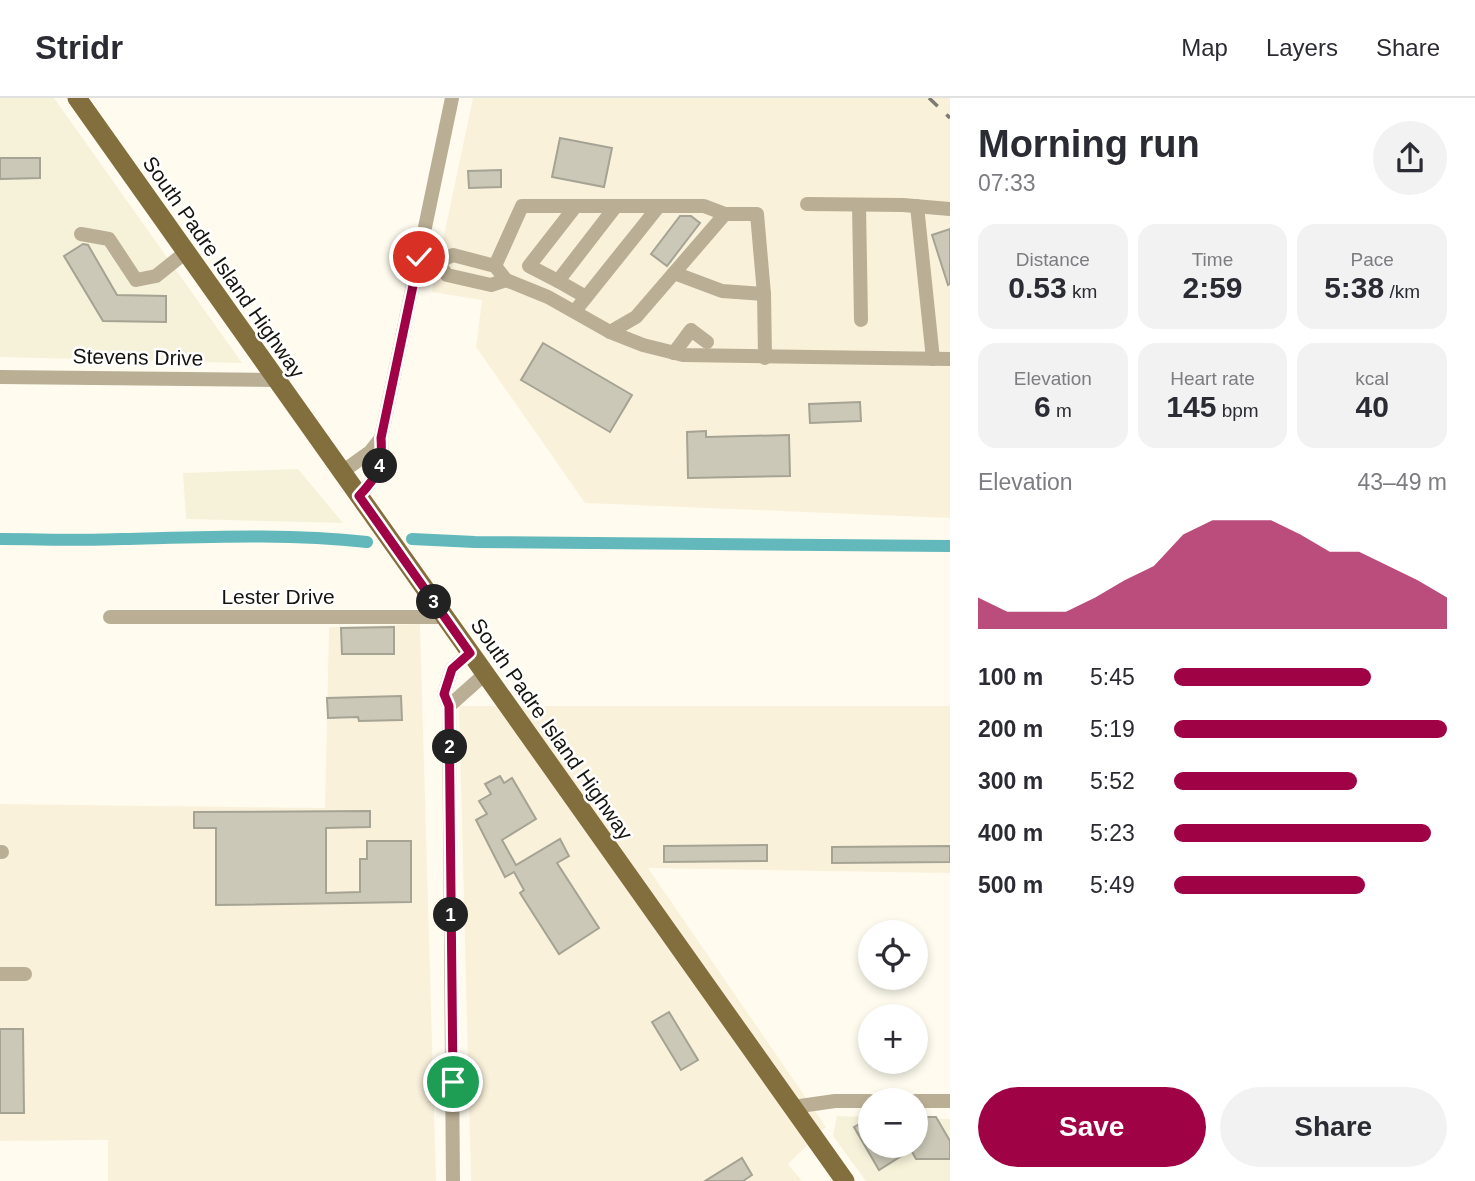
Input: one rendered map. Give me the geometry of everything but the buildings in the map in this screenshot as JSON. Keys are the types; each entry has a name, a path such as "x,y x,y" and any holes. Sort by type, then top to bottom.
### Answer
{"main road":[{"name":"South Padre Island Highway","path":"77,98 845,1181"}],"street":[{"path":"359,496 376,478 382,457 381,438 452,98"},
{"path":"807,204 950,209"},
{"path":"859,205 861,320"},
{"path":"495,266 523,206 704,206 725,214 757,214 764,294 765,358"},
{"path":"558,281 615,206"},
{"path":"575,311 659,206"},
{"path":"917,206 933,359"},
{"path":"575,207 529,266 586,297"},
{"path":"611,332 636,317 725,214"},
{"path":"81,233 109,239 136,280 156,276 186,252"},
{"path":"419,257 438,262 453,255 495,266 506,279 575,311 611,332 643,345 674,353 765,358 950,359"},
{"path":"438,262 447,275 491,285 506,279"},
{"path":"674,273 722,291 764,294"},
{"path":"674,353 691,330 706,342"},
{"name":"Stevens Drive","path":"0,377 276,380"},
{"path":"342,472 370,452 381,438"},
{"name":"Lester Drive","path":"110,617 446,617"},
{"path":"453,1181 449,706 444,694 452,669 470,653"},
{"path":"449,706 485,674"},
{"path":"0,974 25,974"},
{"path":"793,1107 835,1101 858,1101"},
{"path":"928,1101 950,1101"}],"shaded area":[{"path":"0,98 54,98 242,363 0,357"},
{"path":"473,98 950,98 950,518 585,503 476,347 482,300 432,292"},
{"path":"298,469 343,523 186,519 183,473"},
{"path":"420,624 436,1181 108,1181 108,1140 0,1141 0,804 325,808 329,627"},
{"path":"459,706 950,706 950,873 648,868 826,1127 788,1164 802,1181 471,1181"},
{"path":"837,1116 858,1117 858,1158 928,1158 928,1118 950,1119 950,1181 866,1181 833,1136"}],"waterway":[{"path":"0,539 276,537 367,542"},
{"path":"412,539 475,542 950,546"}],"railway":[{"path":"929,98 950,118"}],"route":[{"path":"419,257 381,438 382,457 376,478 359,496 470,653 452,669 444,694 449,706 453,1082"}]}
